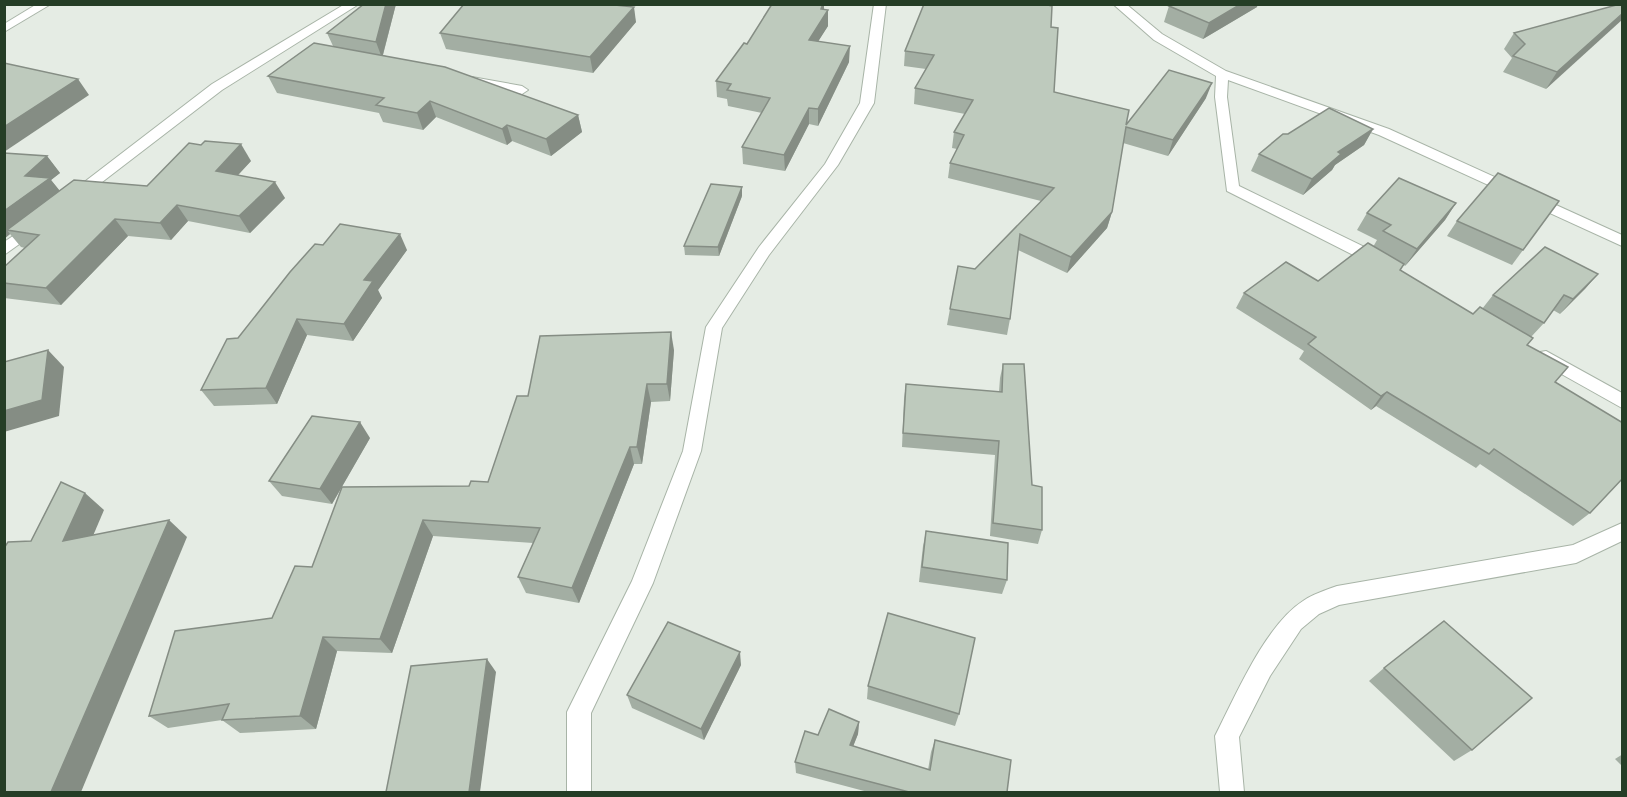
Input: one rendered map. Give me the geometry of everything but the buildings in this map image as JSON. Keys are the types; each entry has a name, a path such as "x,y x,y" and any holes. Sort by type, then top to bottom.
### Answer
{"street":[{"path":"4,28 46,4"},
{"path":"63,205 217,87 354,4"},
{"path":"579,792 579,712 642,583 692,451 714,327 764,251 831,165 867,103 880,4"},
{"path":"1118,4 1158,37 1222,74 1384,132 1623,241"},
{"path":"285,46 307,50"},
{"path":"1222,74 1221,97 1232,188 1288,217 1338,237 1397,271"},
{"path":"454,77 522,90"},
{"path":"4,250 45,219"},
{"path":"1534,350 1623,401"},
{"path":"1232,792 1227,736 1262,668 1293,622 1311,607 1337,596 1576,554 1623,532"}]}
